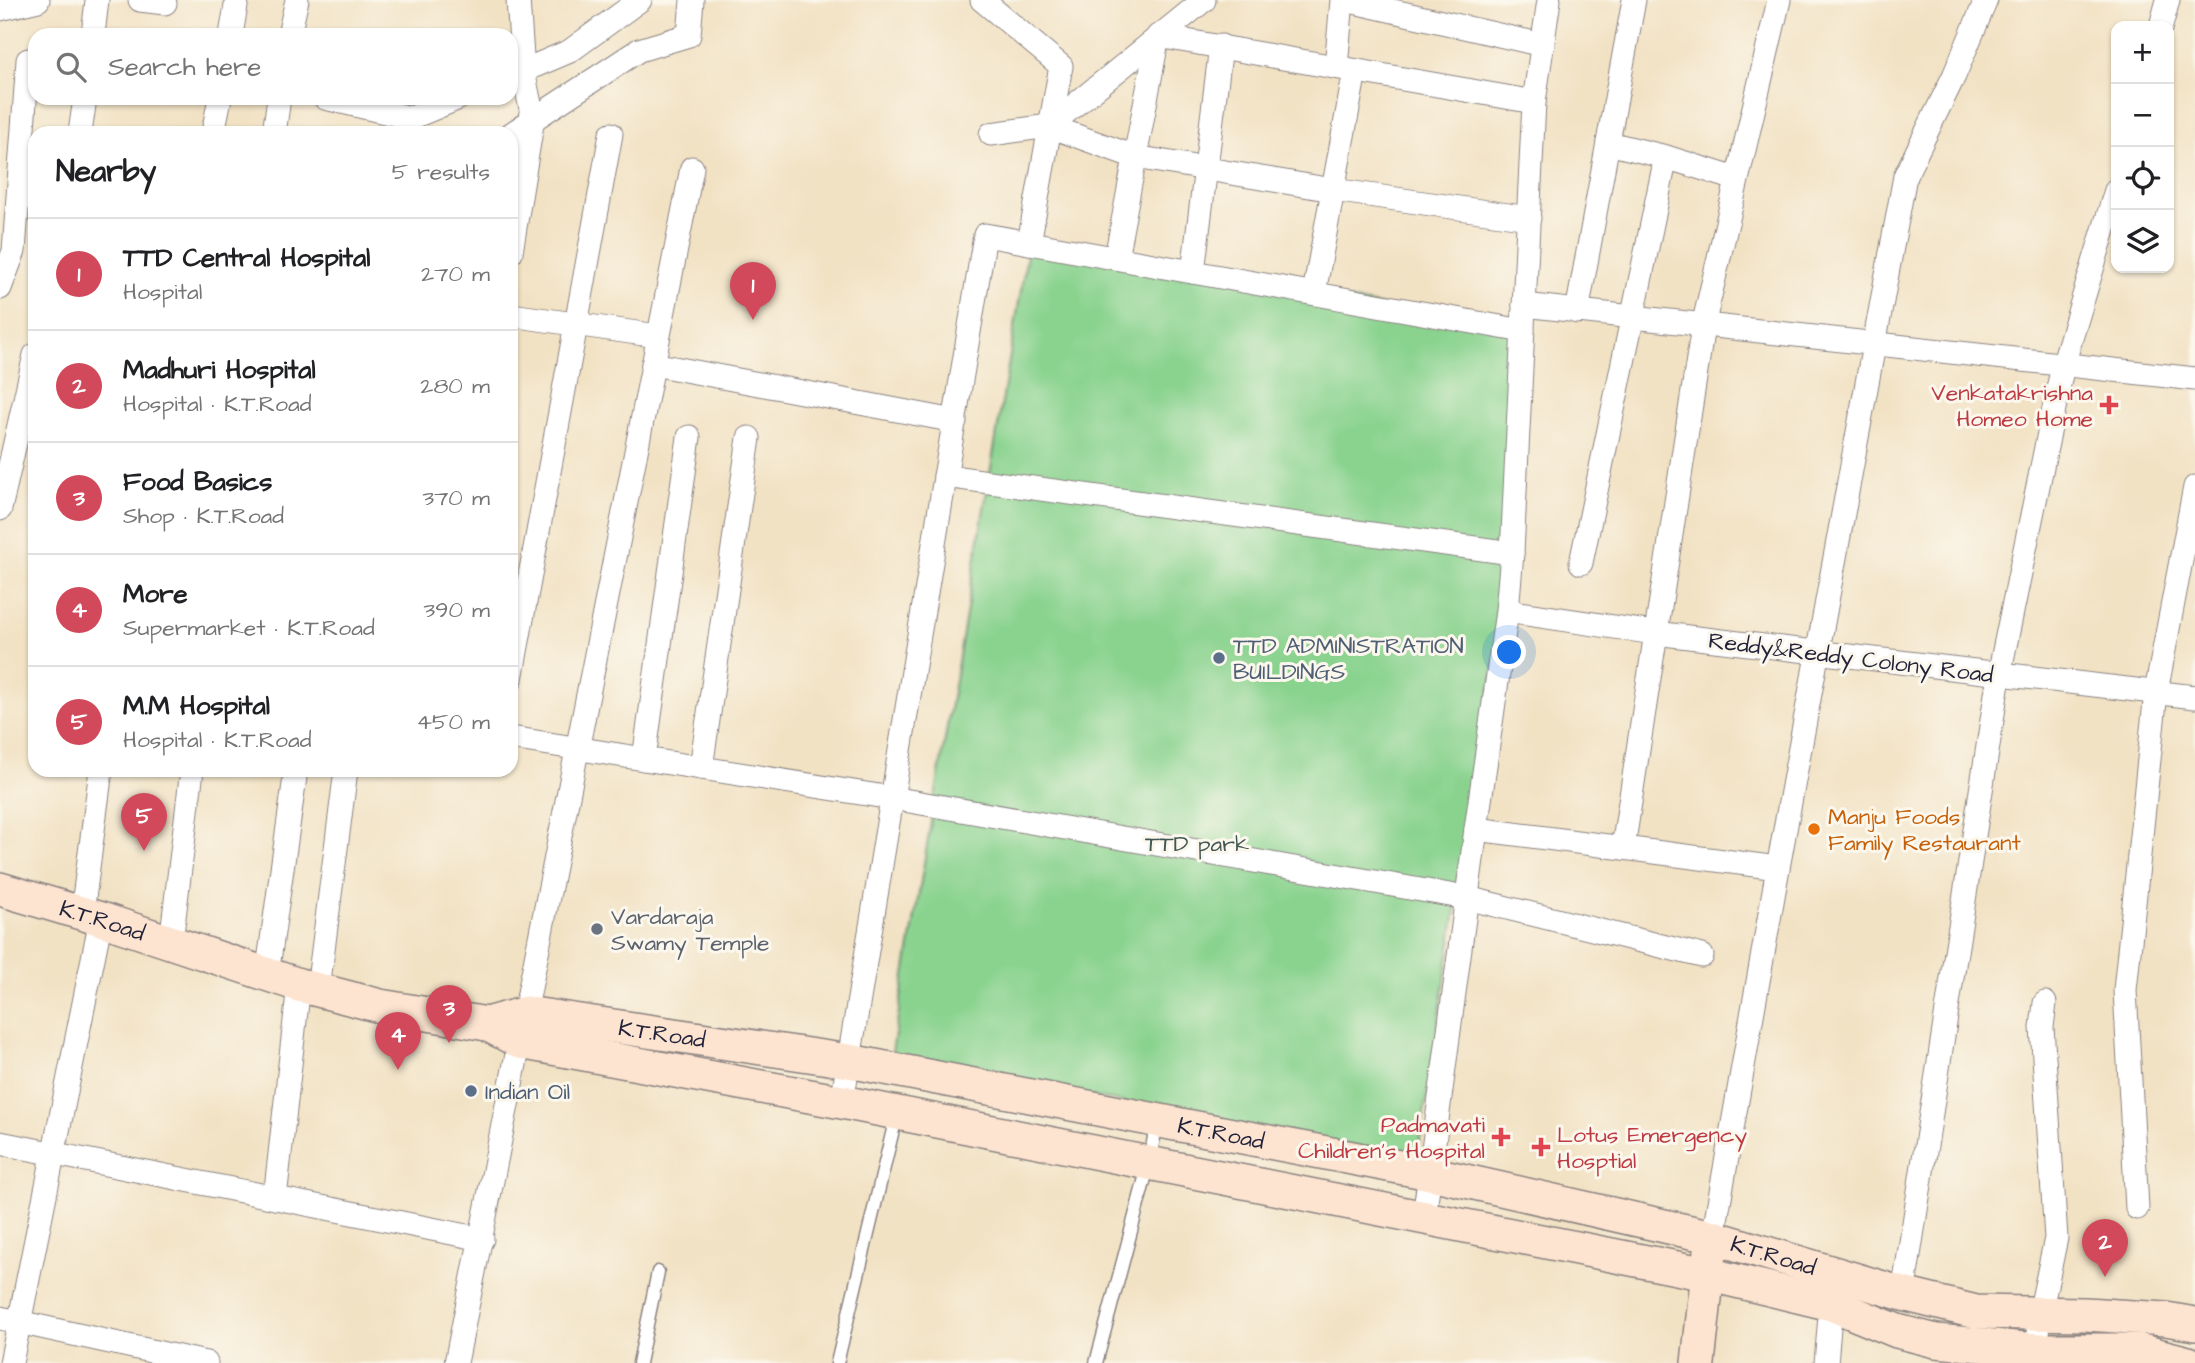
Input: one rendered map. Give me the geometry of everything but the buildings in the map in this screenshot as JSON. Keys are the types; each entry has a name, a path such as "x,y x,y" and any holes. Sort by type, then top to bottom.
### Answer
{"main road":[{"name":"K.T.Road","path":"0,889 91,916 267,975 380,1006 487,1024 849,1061 1430,1173 1713,1237 1976,1312 2139,1317 2195,1324"},
{"name":"K.T.Road","path":"523,1027 842,1102 1707,1274 1831,1304 1897,1331 1935,1352 2036,1357 2138,1350 2188,1363"},
{"path":"1701,1362 1707,1274 1713,1237"}],"street":[{"path":"0,9 38,0"},
{"path":"94,28 97,0"},
{"path":"140,0 165,3"},
{"path":"232,28 237,0"},
{"path":"291,28 297,0"},
{"path":"518,0 518,28"},
{"path":"518,74 570,51 640,0"},
{"path":"518,129 639,50 689,35 692,0"},
{"path":"982,0 1061,66 1028,243"},
{"path":"1049,127 1203,0"},
{"path":"1314,293 1333,190 1346,69 1344,0 1543,45"},
{"path":"1424,1217 1513,553 1534,102 1549,0"},
{"path":"1577,312 1634,0"},
{"path":"1623,848 1703,326 1779,0"},
{"path":"1713,1237 1905,176 1954,76 1986,0"},
{"path":"2162,21 2168,0"},
{"path":"1158,36 1534,102"},
{"path":"1116,258 1158,36"},
{"path":"1193,272 1221,46"},
{"path":"0,288 14,251 28,60"},
{"path":"518,77 533,118 518,209"},
{"path":"81,126 84,105"},
{"path":"214,126 219,105"},
{"path":"275,126 278,105"},
{"path":"356,105 411,118 442,105"},
{"path":"991,134 1049,127 1135,157 1333,190 1528,218"},
{"path":"518,641 611,134"},
{"path":"1608,143 1666,157 1736,179"},
{"path":"1581,564 1666,157"},
{"path":"456,1363 692,168"},
{"path":"1903,1293 1999,675 2063,365 2111,207"},
{"path":"842,1102 985,235 1523,331"},
{"path":"1524,305 2195,379"},
{"path":"518,316 659,336"},
{"path":"653,364 955,421"},
{"path":"0,509 28,386"},
{"path":"644,759 689,437"},
{"path":"701,768 749,438"},
{"path":"946,476 1513,553"},
{"path":"2137,1208 2125,990 2156,692 2195,487"},
{"name":"Reddy&Reddy Colony Road","path":"1507,611 1655,633 2195,697"},
{"path":"518,739 892,798 1467,898 1702,956"},
{"path":"11,1363 10,1320 54,1154 91,916 101,777"},
{"path":"171,942 191,777"},
{"path":"267,975 295,777"},
{"path":"275,1198 345,777"},
{"path":"1476,829 1778,869"},
{"path":"2036,1357 2040,1314 2056,1238 2042,1027 2045,1003"},
{"path":"0,1143 482,1239"},
{"path":"1826,1363 1831,1304"},
{"path":"10,1320 206,1363"}],"lane":[{"path":"837,1363 897,1113"},
{"path":"1097,1363 1158,1121"},
{"path":"639,1363 658,1272"}],"green space":[{"name":"TTD park","path":"1029,243 1523,331 1512,553 1417,1159 891,1058"}],"place":[{"name":"TTD Central Hospital","path":"753,320"},
{"name":"Venkatakrishna Homeo Home","path":"2109,405"},
{"name":"TTD ADMINISTRATION BUILDINGS","path":"1219,658"},
{"name":"Manju Foods Family Restaurant","path":"1814,829"},
{"name":"M.M Hospital","path":"144,851"},
{"name":"Vardaraja Swamy Temple","path":"597,929"},
{"name":"Food Basics","path":"449,1043"},
{"name":"More","path":"398,1070"},
{"name":"Indian Oil","path":"471,1091"},
{"name":"Padmavati Children's Hospital","path":"1501,1137"},
{"name":"Lotus Emergency Hosptial","path":"1541,1147"},
{"name":"Madhuri Hospital","path":"2105,1277"}]}
